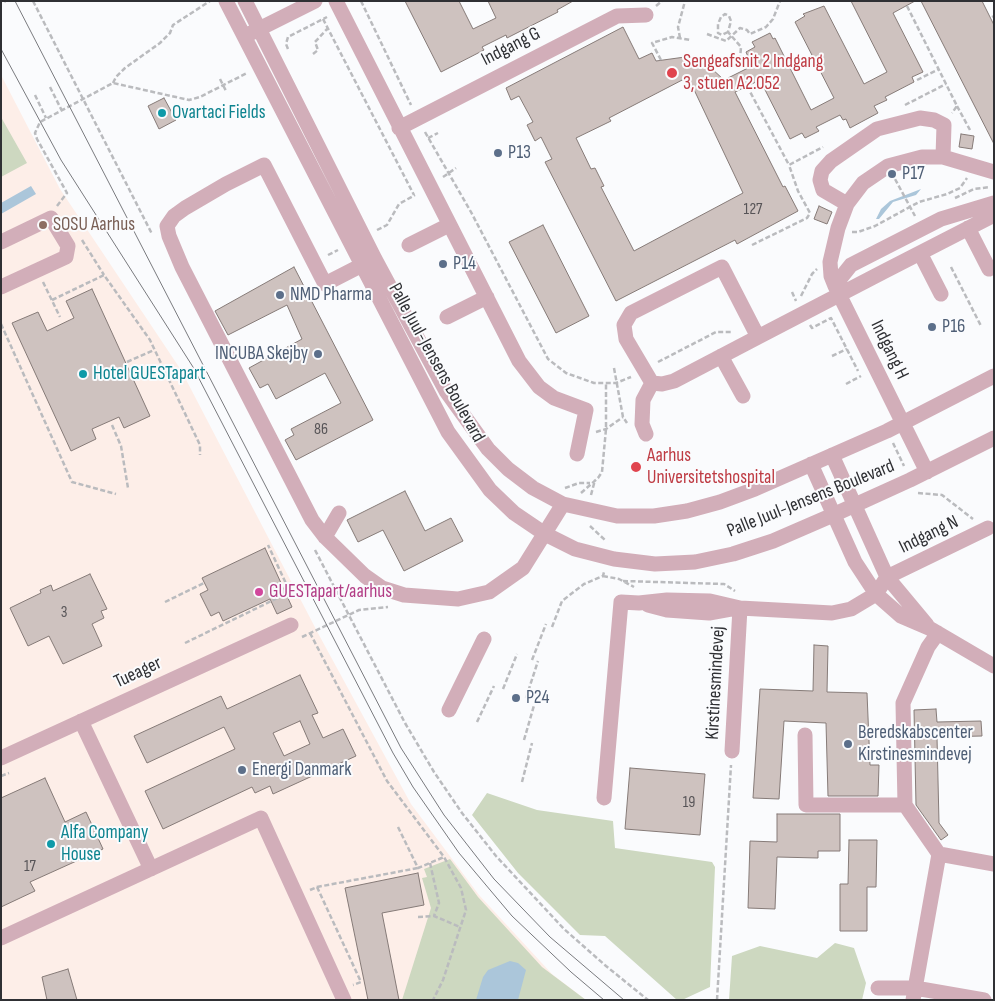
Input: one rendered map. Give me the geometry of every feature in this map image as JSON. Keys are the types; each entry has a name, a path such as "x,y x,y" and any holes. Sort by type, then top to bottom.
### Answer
{"street":[{"path":"245,35 315,1"},
{"path":"230,8 250,3"},
{"name":"Palle Juul-Jensens Boulevard","path":"250,3 259,29 375,259 446,390 483,443 508,469 533,488 563,504 616,516 654,516 687,511 720,502 832,456 994,376"},
{"path":"338,6 519,361 533,380 554,398 586,410 577,454"},
{"name":"Palle Juul-Jensens Boulevard","path":"230,8 360,266 448,432 490,490 514,513 545,534 575,549 614,559 655,564 695,562 733,554 773,541 833,515 927,472 994,438"},
{"name":"Indgang G","path":"399,128 617,16 646,15"},
{"path":"848,204 823,190 820,180 822,171 831,161 877,129 920,118 934,120 944,125 943,157"},
{"path":"830,262 838,228 848,204 863,183 888,166 922,157 943,157 994,172"},
{"path":"375,259 325,284 264,165 185,208 174,216 167,226 182,268 312,520 325,537 365,576 382,588 404,595 458,599 489,592 523,568 563,504"},
{"path":"837,290 851,265 941,218 994,203"},
{"path":"755,331 722,267 631,313 624,325 626,339 647,376 662,384 674,381 721,356 755,331 837,290 920,253 994,215"},
{"path":"1,242 51,218 68,246 66,257 1,287"},
{"path":"409,245 449,225"},
{"path":"968,228 989,269"},
{"path":"920,253 940,294"},
{"name":"Indgang H","path":"830,262 831,276 837,290 927,472"},
{"path":"447,317 487,297"},
{"path":"721,356 743,396"},
{"path":"646,434 642,424 647,376"},
{"path":"832,456 887,577 934,631"},
{"path":"811,464 855,562 876,594 901,616 934,631 994,666"},
{"path":"325,537 339,513"},
{"name":"Indgang N","path":"887,577 988,528"},
{"name":"Kirstinesmindevej","path":"732,751 740,608 832,613 851,609 876,594 887,577"},
{"path":"604,798 622,602 710,601 740,608"},
{"name":"Tueager","path":"1,758 291,625"},
{"path":"914,994 939,854 905,805 902,703 934,631"},
{"path":"449,710 484,639"},
{"path":"82,721 151,869"},
{"path":"805,735 806,805 905,805"},
{"path":"1,938 261,818 342,996"},
{"path":"939,854 994,864"},
{"path":"878,988 914,994 984,1000"}],"path":[{"path":"114,83 116,77 125,68 160,43 170,33 173,25 210,1"},
{"path":"361,1 418,118 471,212 548,359 566,374 580,379 606,384 616,383 647,376 716,332 755,331"},
{"path":"680,38 678,27 686,1"},
{"path":"707,34 726,41 740,28 747,30 750,34 766,27 773,19 780,1"},
{"path":"275,59 289,52 286,44 288,37 323,18 338,6"},
{"path":"907,6 970,130"},
{"path":"717,37 718,24 721,17 725,14 729,16 731,22 728,32 722,35 718,33"},
{"path":"323,18 414,195"},
{"path":"313,54 318,50 314,42 328,28"},
{"path":"728,32 741,46 740,59 748,68"},
{"path":"661,60 652,44 672,37 690,40"},
{"path":"51,218 67,193 35,134 36,126 46,118 114,83 189,100 200,98 223,84 260,66"},
{"path":"917,80 939,69"},
{"path":"220,79 226,91"},
{"path":"898,109 946,84"},
{"path":"747,86 788,165 798,191 810,213 807,218 752,245"},
{"path":"50,87 62,111"},
{"path":"34,95 46,118"},
{"path":"944,125 957,106"},
{"path":"788,165 832,143"},
{"path":"838,228 858,232 875,226 919,202 936,199 960,188 966,179 971,165"},
{"path":"364,237 387,225 399,204 429,187 456,168"},
{"path":"898,186 916,218"},
{"path":"954,198 974,190 994,186"},
{"path":"908,222 924,214"},
{"path":"314,262 350,244"},
{"path":"788,305 804,294 813,272 830,262"},
{"path":"951,267 981,326"},
{"path":"60,317 52,300 104,275 154,350 200,445 200,455"},
{"path":"1,324 72,482 116,494"},
{"path":"832,356 847,349"},
{"path":"127,362 154,350"},
{"path":"614,368 623,418 636,434 646,434"},
{"path":"846,384 861,376"},
{"path":"563,504 566,486 590,483 598,478 602,472 606,429 606,384"},
{"path":"581,433 606,429 623,418"},
{"path":"112,425 121,446 128,488"},
{"path":"185,642 290,592 268,545"},
{"path":"603,576 631,584 639,592 639,603"},
{"path":"165,602 204,583"},
{"path":"348,616 368,608 398,605 404,595"},
{"path":"532,660 546,624"},
{"path":"310,634 387,781 444,857 461,888 466,910 443,980 433,1000"},
{"path":"503,690 517,654"},
{"path":"526,698 538,662"},
{"path":"477,722 494,686"},
{"path":"524,740 535,702"},
{"path":"522,782 532,743"},
{"path":"717,1000 732,751"},
{"path":"398,827 418,868"},
{"path":"297,896 317,887 418,868 444,857"},
{"path":"430,863 440,903 434,916"},
{"path":"317,887 361,982 342,996"},
{"path":"418,917 434,916 460,926"}],"shaded area":[{"path":"1,75 60,189 181,370 319,635 411,804 479,895 552,974 586,1000 1,1000"}],"green space":[{"path":"1,117 27,163 1,177"},
{"path":"487,793 537,810 613,821 615,848 712,862 715,867 710,987 682,1000 677,1000 605,936 580,935 518,873 472,815"},
{"path":"450,859 478,897 542,967 586,1000 402,1000 431,908 422,878 427,877 424,869"},
{"path":"835,943 854,948 866,983 862,1000 729,1000 732,956 760,946 817,958"}],"water":[{"path":"31,186 36,194 1,214 1,203"},
{"path":"921,189 916,195 893,202 879,219 876,219 881,209 890,201"},
{"path":"510,961 518,963 526,970 518,1000 476,1000 483,977 488,970"}],"building":[{"path":"405,1 459,1 473,29 496,18 488,1 573,1 557,10 558,12 507,38 506,35 482,47 484,50 441,72"},
{"path":"851,1 915,1 893,13 923,72 912,77 914,82 885,97 887,100 874,106 878,113 850,128 846,119 843,120 840,115 816,127 819,131 805,138 802,133 790,139 760,80 735,92 783,187 785,186 798,211 737,244 735,240 616,301 545,162 552,159 541,137 535,141 527,125 533,122 519,96 511,100 506,88 623,27 639,59 652,53 656,61 685,57 686,53 710,67 724,80 752,66 746,52 755,47 752,42 770,33 773,39 775,38 811,110 834,98 795,22 805,16 803,14 824,6 864,84 887,72","holes":["688,77 743,193 634,251 601,187 604,186 595,168 591,169 576,138 611,121 609,118"]},
{"path":"921,1 982,1 994,25 994,144"},
{"name":"Ovartaci Fields","path":"164,98 176,120 159,129 148,106"},
{"path":"961,134 974,136 972,149 959,147"},
{"path":"819,206 832,212 827,224 814,219"},
{"path":"543,225 589,316 556,333 509,242"},
{"path":"294,267 373,420 296,460 285,440 294,435 291,429 341,403 325,373 276,399 268,384 260,388 249,368 302,339 287,305 228,335 215,311"},
{"name":"Hotel GUESTapart","path":"92,289 150,416 124,428 119,417 92,429 96,439 71,451 12,323 38,312 47,331 74,318 66,301"},
{"path":"405,491 425,531 451,518 463,541 404,571 383,530 358,542 347,520"},
{"path":"265,548 292,607 277,614 270,599 223,621 219,612 211,616 200,594 208,590 202,578"},
{"path":"90,574 107,609 101,611 104,618 92,624 102,646 63,664 49,636 28,646 10,608 41,593 40,590 51,585 53,591"},
{"name":"Beredskabscenter Kirstinesmindevej","path":"814,645 828,646 827,692 867,693 870,765 879,765 878,796 828,796 826,723 784,721 779,799 753,798 760,689 813,691"},
{"path":"300,675 318,713 312,715 323,738 343,729 356,756 273,794 270,786 255,793 252,787 163,829 145,791 235,749 224,727 147,763 134,736 221,696 227,709","holes":["300,721 310,744 284,756 273,733"]},
{"path":"936,709 937,722 981,721 982,736 937,737 939,823 948,835 941,840 916,805 914,710"},
{"path":"630,768 705,774 700,835 625,829"},
{"name":"Alfa Company House","path":"45,778 65,822 86,812 103,849 30,882 35,891 1,907 1,798"},
{"path":"777,814 840,814 840,851 818,851 818,858 777,857 775,909 748,908 750,841 777,842"},
{"path":"849,840 877,840 876,887 867,887 867,931 840,931 840,884 848,884"},
{"path":"418,873 424,905 382,913 399,1000 368,1000 345,888"},
{"path":"68,969 77,1000 47,1000 42,977"}],"tram line":[{"path":"15,1 401,748 444,815 494,879 550,937 624,1000"},
{"path":"1,49 61,160 193,367 393,753 413,787 459,853 512,916 571,972 604,1000"}],"place":[{"name":"Sengeafsnit 2 Indgang 3, stuen A2.052","path":"672,73"},
{"name":"Ovartaci Fields","path":"162,113"},
{"name":"P13","path":"498,153"},
{"name":"P17","path":"892,174"},
{"name":"SOSU Aarhus","path":"43,225"},
{"name":"P14","path":"443,264"},
{"name":"NMD Pharma","path":"280,295"},
{"name":"P16","path":"932,327"},
{"name":"INCUBA Skejby","path":"318,354"},
{"name":"Hotel GUESTapart","path":"83,374"},
{"name":"Aarhus Universitetshospital","path":"636,467"},
{"name":"GUESTapart/aarhus","path":"259,592"},
{"name":"P24","path":"516,698"},
{"name":"Beredskabscenter Kirstinesmindevej","path":"848,744"},
{"name":"Energi Danmark","path":"242,770"},
{"name":"Alfa Company House","path":"51,844"}]}
